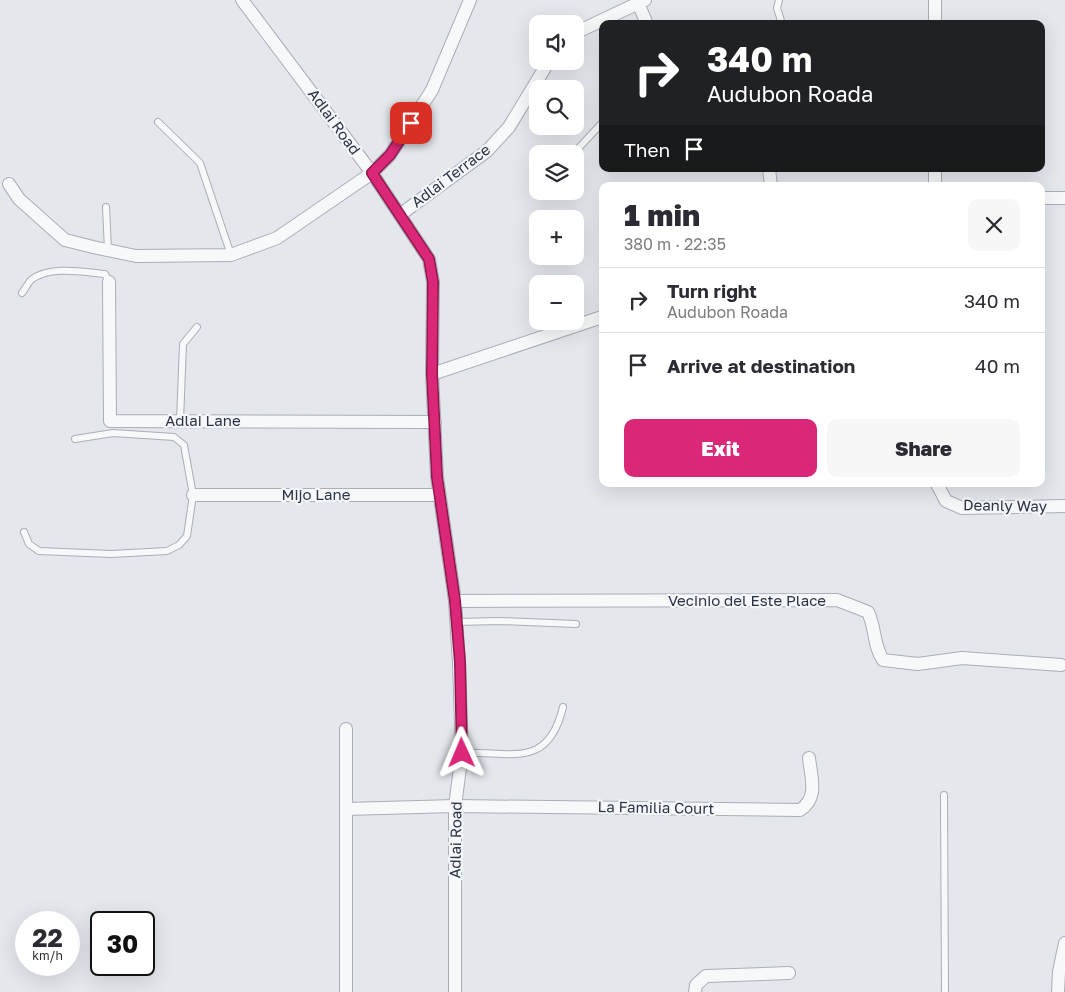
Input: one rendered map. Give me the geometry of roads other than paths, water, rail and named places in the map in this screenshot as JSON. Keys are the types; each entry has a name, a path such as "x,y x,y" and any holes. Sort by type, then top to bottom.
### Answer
{"street":[{"name":"Adlai Road","path":"242,0 372,173 401,214 429,259 433,282 432,374 434,422 439,495 455,601 462,753 455,806 455,992"},
{"path":"9,184 19,199 66,240 136,256 231,255 277,238 372,173 390,155 432,90 470,0"},
{"path":"935,0 935,20"},
{"path":"602,20 641,1 645,20"},
{"path":"584,29 599,21"},
{"name":"Adlai Terrace","path":"401,214 488,151 509,127 543,70"},
{"path":"1045,198 1065,198"},
{"name":"Adlai Lane","path":"109,282 110,421 434,422"},
{"path":"432,374 599,319"},
{"name":"Deanly Way","path":"939,487 946,501 962,508 1065,506"},
{"name":"Mijo Lane","path":"193,495 439,495"},
{"name":"Vecinio del Este Place","path":"455,601 837,600 868,612 874,625 876,649 883,660 918,664 962,658 1061,665"},
{"path":"346,729 346,992"},
{"name":"La Familia Court","path":"346,809 455,806 800,810 812,798 809,758"},
{"path":"1058,992 1059,972 1065,943"},
{"path":"695,992 696,985 706,976 789,973"}],"lane":[{"path":"779,0 777,8 781,20"},
{"path":"158,122 200,164 231,255"},
{"path":"581,145 599,126"},
{"path":"106,206 108,250"},
{"path":"22,293 31,280 43,273 105,274 109,282"},
{"path":"180,421 183,344 197,327"},
{"path":"24,532 30,544 45,552 111,554 167,551 180,545 187,536 193,495 184,445 174,437 113,433 75,439"},
{"path":"456,622 499,621 576,624"},
{"path":"462,753 511,755 536,751 556,733 563,707"},
{"path":"944,795 945,992"}]}
